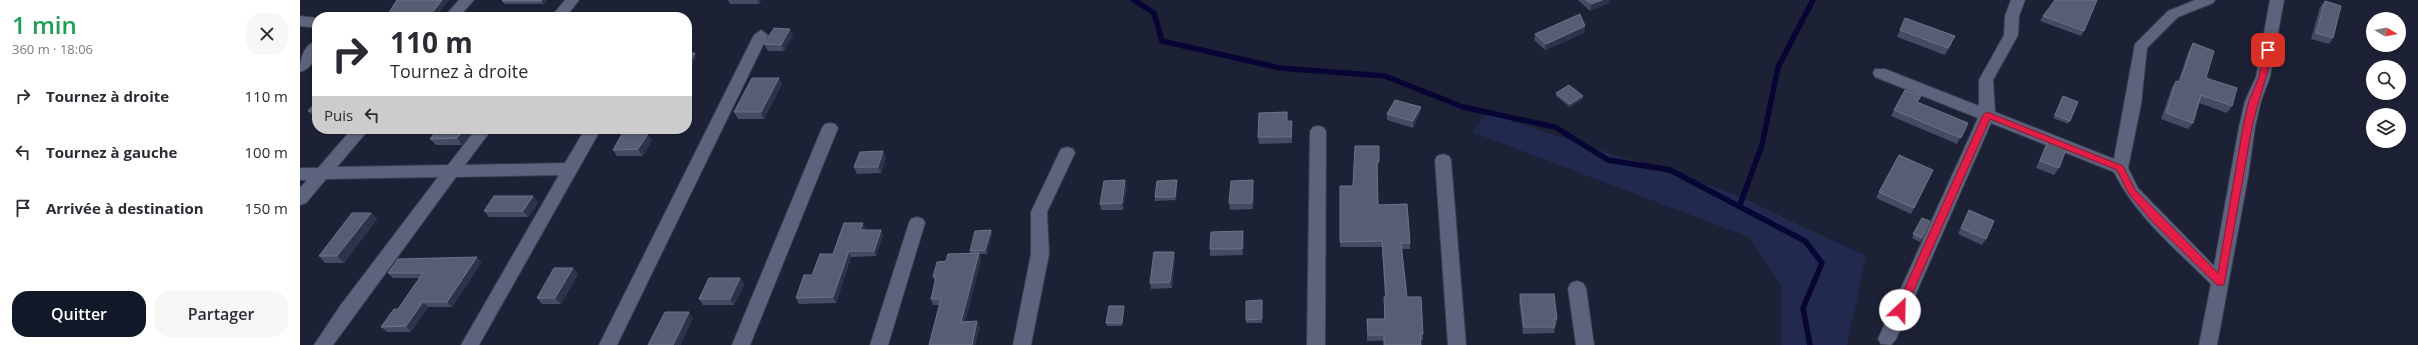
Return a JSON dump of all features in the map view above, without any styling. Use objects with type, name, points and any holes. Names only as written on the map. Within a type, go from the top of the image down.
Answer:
[{"type":"street","points":[[456,12],[467,0]]},
{"type":"street","points":[[562,12],[572,0]]},
{"type":"street","points":[[1887,339],[1987,115],[1986,80],[2011,35],[2012,16],[2018,0]]},
{"type":"street","points":[[2208,0],[2189,6],[2173,14],[2148,37],[2140,47],[2133,104],[2120,168],[2132,192],[2155,218],[2221,283]]},
{"type":"street","points":[[2208,345],[2221,283],[2247,127],[2253,101],[2263,77],[2278,0]]},
{"type":"street","points":[[300,21],[312,22]]},
{"type":"street","points":[[608,345],[761,35]]},
{"type":"street","points":[[300,67],[312,52]]},
{"type":"street","points":[[1880,73],[2120,168]]},
{"type":"street","points":[[741,345],[830,128]]},
{"type":"street","points":[[1316,345],[1318,131]]},
{"type":"street","points":[[300,199],[357,134]]},
{"type":"street","points":[[323,345],[346,311],[480,134]]},
{"type":"street","points":[[470,345],[590,134]]},
{"type":"street","points":[[1022,345],[1040,254],[1038,232],[1039,212],[1067,153]]},
{"type":"street","points":[[1443,160],[1457,345]]},
{"type":"street","points":[[300,174],[455,169],[571,169]]},
{"type":"street","points":[[879,345],[916,223]]},
{"type":"street","points":[[1577,288],[1585,345]]},
{"type":"shaded area","points":[[1487,113],[1734,194],[1866,256],[1847,345],[1781,345],[1781,285],[1749,237],[1472,132]]},
{"type":"building","points":[[397,0],[442,0],[433,12],[389,12]]},
{"type":"building","points":[[503,0],[542,0],[502,1]]},
{"type":"building","points":[[1586,0],[1602,0],[1591,4]]},
{"type":"building","points":[[2055,0],[2097,0],[2084,31],[2043,16]]},
{"type":"building","points":[[2325,1],[2341,6],[2333,38],[2316,33]]},
{"type":"building","points":[[1580,14],[1585,26],[1546,44],[1535,34]]},
{"type":"building","points":[[1905,18],[1955,36],[1948,48],[1900,30]]},
{"type":"building","points":[[774,28],[790,29],[781,45],[764,44]]},
{"type":"building","points":[[2193,43],[2214,51],[2206,78],[2237,88],[2232,106],[2201,95],[2193,123],[2166,113],[2176,81],[2180,82]]},
{"type":"building","points":[[752,78],[779,78],[761,112],[734,112]]},
{"type":"building","points":[[1569,85],[1583,96],[1570,104],[1556,93]]},
{"type":"building","points":[[1905,90],[1921,96],[1917,102],[1968,123],[1961,138],[1894,110]]},
{"type":"building","points":[[2063,96],[2078,102],[2070,121],[2055,115]]},
{"type":"building","points":[[1395,100],[1421,107],[1413,121],[1387,114]]},
{"type":"building","points":[[1287,112],[1287,121],[1292,121],[1291,137],[1258,137],[1259,113]]},
{"type":"building","points":[[434,134],[461,134],[457,138],[430,139]]},
{"type":"building","points":[[622,134],[648,134],[638,149],[613,150]]},
{"type":"building","points":[[2049,140],[2067,147],[2059,168],[2040,161]]},
{"type":"building","points":[[1355,146],[1379,146],[1379,162],[1377,162],[1378,205],[1407,204],[1410,243],[1401,243],[1407,297],[1421,297],[1423,334],[1420,334],[1421,345],[1384,345],[1384,335],[1368,335],[1367,319],[1385,319],[1384,297],[1386,297],[1382,241],[1340,242],[1340,186],[1353,186]]},
{"type":"building","points":[[883,151],[878,167],[854,167],[860,152]]},
{"type":"building","points":[[1899,155],[1933,170],[1914,208],[1879,192]]},
{"type":"building","points":[[1125,180],[1122,203],[1100,204],[1104,181]]},
{"type":"building","points":[[1177,180],[1175,197],[1155,197],[1157,181]]},
{"type":"building","points":[[1253,180],[1252,203],[1229,203],[1231,181]]},
{"type":"building","points":[[494,196],[533,196],[523,211],[484,211]]},
{"type":"building","points":[[1969,210],[1994,221],[1986,239],[1961,228]]},
{"type":"building","points":[[352,213],[371,213],[337,256],[319,256]]},
{"type":"building","points":[[1922,218],[1930,221],[1922,238],[1913,234]]},
{"type":"building","points":[[844,223],[863,223],[860,230],[881,230],[874,251],[849,251],[833,297],[796,298],[804,275],[812,275],[820,254],[833,254]]},
{"type":"building","points":[[991,230],[985,250],[970,251],[975,231]]},
{"type":"building","points":[[1243,231],[1242,249],[1210,249],[1211,232]]},
{"type":"building","points":[[1154,252],[1174,252],[1170,282],[1150,283]]},
{"type":"building","points":[[979,253],[961,322],[977,321],[972,345],[929,345],[941,299],[931,299],[936,277],[933,277],[937,262],[946,261],[948,254]]},
{"type":"building","points":[[477,257],[447,302],[423,302],[406,326],[381,327],[394,309],[398,309],[423,273],[388,273],[398,259]]},
{"type":"building","points":[[554,268],[573,268],[555,298],[537,298]]},
{"type":"building","points":[[709,278],[740,278],[730,299],[699,299]]},
{"type":"building","points":[[1520,294],[1554,294],[1557,319],[1554,319],[1555,327],[1524,327]]},
{"type":"building","points":[[1262,300],[1262,319],[1246,320],[1246,301]]},
{"type":"building","points":[[1109,306],[1124,306],[1122,323],[1106,323]]},
{"type":"building","points":[[665,312],[689,312],[673,345],[648,345]]},
{"type":"waterway","points":[[1134,0],[1154,13],[1162,41],[1280,68],[1385,76],[1463,107],[1555,127],[1608,160],[1670,170],[1739,206]]},
{"type":"waterway","points":[[1739,206],[1762,145],[1778,67],[1813,0]]},
{"type":"waterway","points":[[1739,206],[1805,241],[1822,263],[1803,308],[1810,345]]},
{"type":"route","points":[[1900,310],[1987,115],[2120,168],[2132,192],[2155,218],[2221,283],[2240,177],[2247,127],[2253,101],[2263,77],[2268,50]]}]
